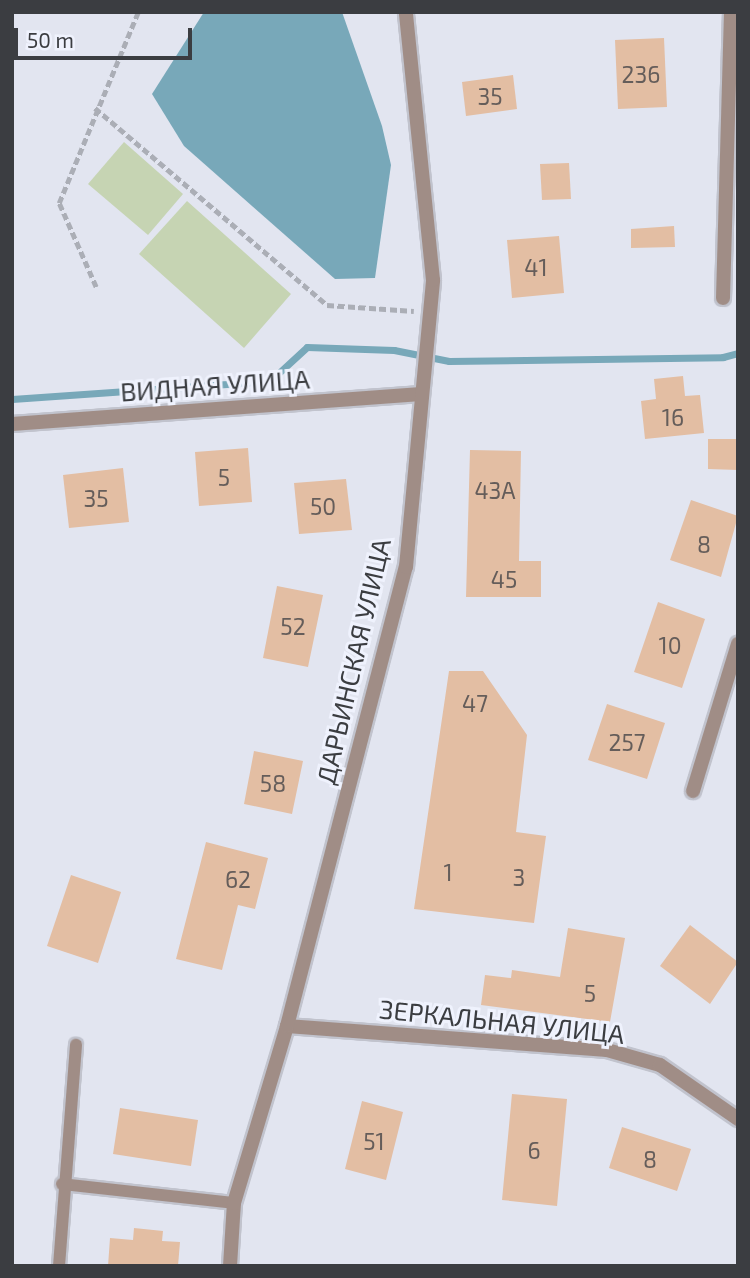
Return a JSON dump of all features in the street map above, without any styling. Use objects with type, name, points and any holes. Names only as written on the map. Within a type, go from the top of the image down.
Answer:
[{"type":"street","name":"ДАРЬИНСКАЯ УЛИЦА","points":[[230,1266],[234,1203],[287,1026],[406,567],[433,280],[406,12]]},
{"type":"street","points":[[723,298],[732,12]]},
{"type":"street","name":"ВИДНАЯ УЛИЦА","points":[[12,424],[421,394]]},
{"type":"street","points":[[693,791],[738,644]]},
{"type":"street","name":"ЗЕРКАЛЬНАЯ УЛИЦА","points":[[287,1026],[607,1050],[660,1065],[738,1119]]},
{"type":"lane","points":[[59,1266],[62,1184],[76,1045]]},
{"type":"lane","points":[[62,1184],[234,1203]]},
{"type":"path","points":[[96,286],[59,203],[95,108],[138,12]]},
{"type":"path","points":[[95,108],[327,305],[430,312]]},
{"type":"green space","points":[[124,142],[183,194],[148,235],[88,184]]},
{"type":"green space","points":[[187,201],[291,294],[244,348],[139,254]]},
{"type":"water","points":[[204,12],[342,12],[382,126],[391,165],[375,278],[335,279],[184,146],[152,94]]},
{"type":"building","points":[[664,38],[667,107],[618,109],[615,40]]},
{"type":"building","points":[[513,75],[517,109],[466,116],[462,82]]},
{"type":"building","points":[[569,163],[571,199],[542,200],[540,164]]},
{"type":"building","points":[[674,226],[675,247],[631,248],[631,229]]},
{"type":"building","points":[[559,236],[564,293],[512,298],[507,240]]},
{"type":"building","points":[[683,376],[685,396],[700,395],[704,433],[645,439],[641,401],[656,399],[654,379]]},
{"type":"building","points":[[708,439],[738,439],[738,470],[708,469]]},
{"type":"building","points":[[248,448],[252,502],[199,506],[195,452]]},
{"type":"building","points":[[470,450],[521,451],[519,561],[541,561],[541,597],[466,597]]},
{"type":"building","points":[[123,468],[129,522],[69,528],[63,475]]},
{"type":"building","points":[[346,479],[352,530],[299,534],[294,483]]},
{"type":"building","points":[[691,500],[738,516],[721,577],[670,560]]},
{"type":"building","points":[[277,586],[323,595],[308,667],[263,658]]},
{"type":"building","points":[[658,602],[705,619],[682,688],[634,672]]},
{"type":"building","points":[[449,671],[483,671],[527,735],[516,832],[546,836],[534,923],[414,909]]},
{"type":"building","points":[[607,704],[665,723],[647,779],[588,760]]},
{"type":"building","points":[[254,751],[303,761],[292,814],[244,804]]},
{"type":"building","points":[[206,842],[268,858],[255,909],[238,905],[222,970],[176,959]]},
{"type":"building","points":[[71,875],[121,892],[98,963],[47,946]]},
{"type":"building","points":[[690,925],[738,962],[710,1004],[660,966]]},
{"type":"building","points":[[568,928],[625,938],[610,1022],[481,1005],[485,975],[511,978],[512,970],[560,977]]},
{"type":"building","points":[[512,1094],[567,1099],[557,1206],[502,1200]]},
{"type":"building","points":[[362,1101],[403,1112],[386,1180],[345,1169]]},
{"type":"building","points":[[120,1108],[198,1120],[191,1166],[113,1154]]},
{"type":"building","points":[[622,1127],[691,1149],[677,1191],[609,1168]]},
{"type":"building","points":[[134,1228],[163,1231],[162,1241],[180,1242],[178,1266],[108,1266],[110,1238],[133,1240]]},
{"type":"waterway","points":[[12,399],[270,381],[307,347],[394,350],[449,361],[723,357],[738,353]]}]
